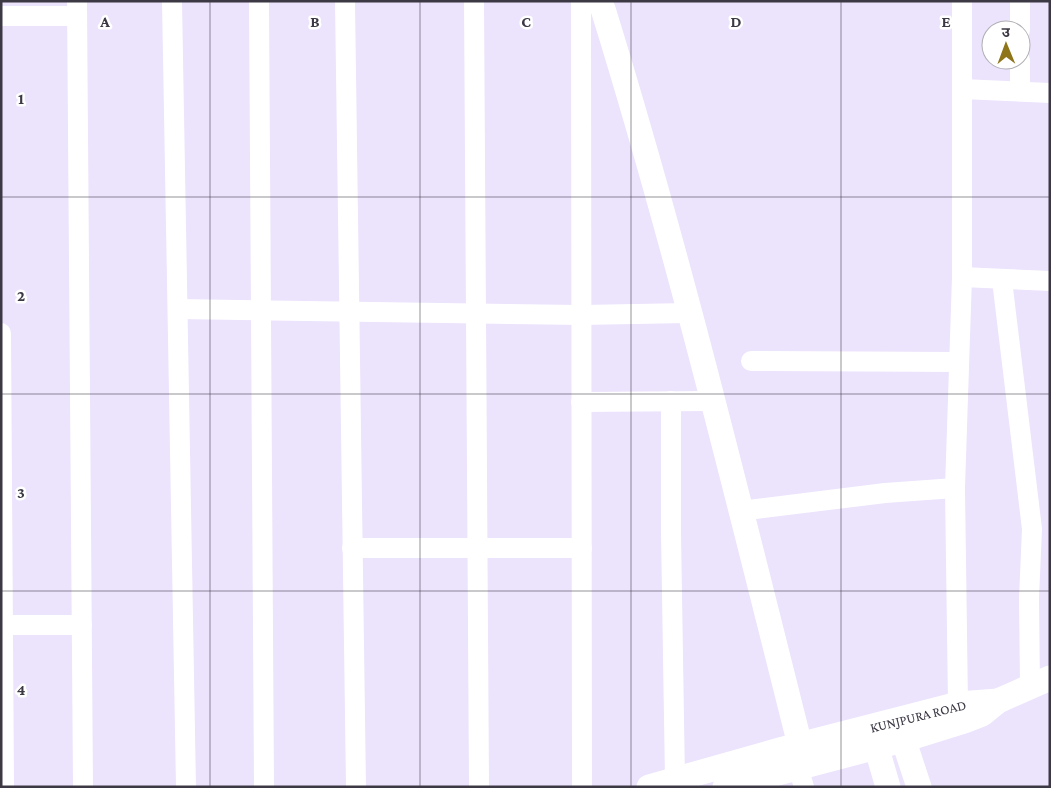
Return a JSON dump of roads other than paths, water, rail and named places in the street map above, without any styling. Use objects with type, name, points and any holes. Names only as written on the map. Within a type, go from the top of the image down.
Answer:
[{"type":"street","points":[[172,1],[186,787]]},
{"type":"street","points":[[259,1],[264,787]]},
{"type":"street","points":[[345,1],[356,787]]},
{"type":"street","points":[[474,1],[478,314],[480,787]]},
{"type":"street","points":[[581,1],[582,787]]},
{"type":"street","points":[[598,1],[603,9],[634,107],[689,313],[740,512],[801,766]]},
{"type":"street","points":[[958,704],[955,488],[962,277],[962,1]]},
{"type":"street","points":[[1020,1],[1020,20]]},
{"type":"street","points":[[1,16],[77,9],[83,787]]},
{"type":"street","points":[[1020,70],[1020,91]]},
{"type":"street","points":[[962,89],[1050,93]]},
{"type":"street","points":[[962,277],[1050,281]]},
{"type":"street","points":[[998,701],[1040,683],[1029,607],[1032,529],[1002,280]]},
{"type":"street","points":[[178,309],[260,312],[349,311],[581,315],[689,313]]},
{"type":"street","points":[[1,333],[4,787]]},
{"type":"street","points":[[751,361],[959,362]]},
{"type":"street","points":[[671,401],[670,532],[675,780]]},
{"type":"street","points":[[581,402],[712,401]]},
{"type":"street","points":[[740,512],[885,493],[955,488]]},
{"type":"street","points":[[352,548],[582,548]]},
{"type":"street","points":[[3,625],[82,625]]},
{"type":"street","name":"KUNJPURA ROAD","points":[[901,730],[958,704],[998,701]]},
{"type":"street","name":"KUNJPURA ROAD","points":[[725,787],[801,766],[874,737],[982,714],[998,701]]},
{"type":"street","points":[[901,730],[919,787]]},
{"type":"street","points":[[874,737],[888,787]]},
{"type":"street","name":"KUNJPURA ROAD","points":[[649,787],[675,780],[801,766]]}]
